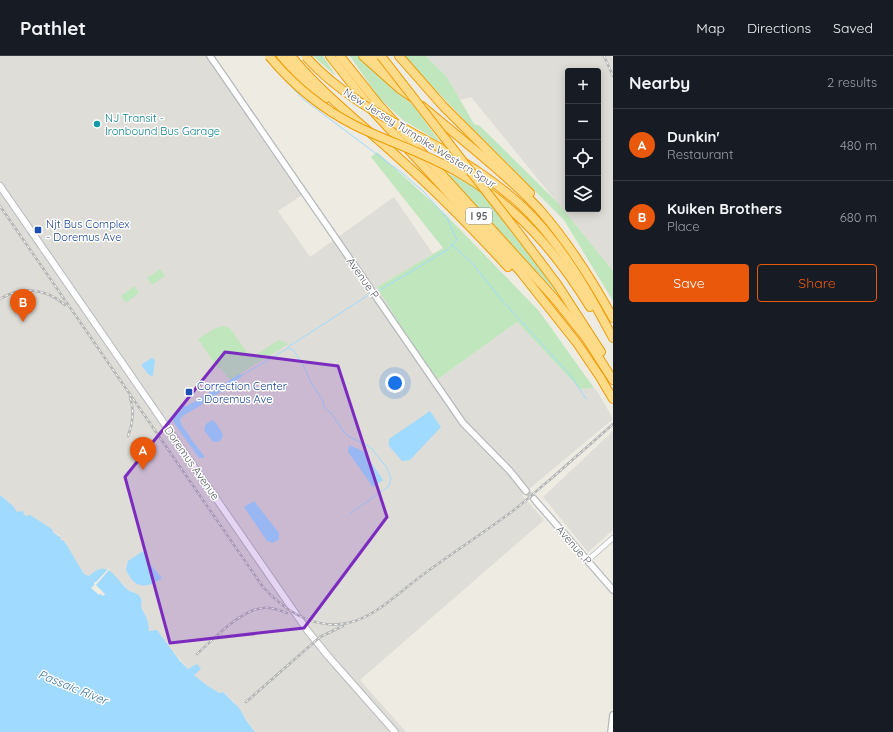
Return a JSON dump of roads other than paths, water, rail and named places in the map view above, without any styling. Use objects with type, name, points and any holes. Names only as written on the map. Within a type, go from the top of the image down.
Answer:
[{"type":"highway","points":[[269,56],[302,90],[336,114],[357,126],[433,159],[461,174],[498,198],[534,230],[568,273],[601,326],[613,342]]},
{"type":"highway","points":[[281,56],[325,100],[388,153],[407,165]]},
{"type":"highway","name":"I 95","points":[[291,56],[325,93],[407,165],[450,206],[515,274],[534,291]]},
{"type":"highway","name":"New Jersey Turnpike Western Spur","points":[[305,56],[327,78],[356,100],[440,148],[491,180],[510,195],[534,218],[555,244],[587,292],[613,338]]},
{"type":"highway","name":"I 95","points":[[330,56],[373,111],[519,270],[534,291],[577,343],[611,396]]},
{"type":"highway","name":"I 95","points":[[340,56],[378,105],[560,305],[586,338],[613,380]]},
{"type":"highway","name":"New Jersey Turnpike Western Spur","points":[[363,56],[522,192],[545,216],[562,237],[585,271],[613,318]]},
{"type":"highway","name":"New Jersey Turnpike Western Spur","points":[[372,56],[418,102]]},
{"type":"highway","name":"I 95","points":[[381,56],[559,287],[613,371]]},
{"type":"highway","points":[[399,56],[441,103],[545,209],[562,237]]},
{"type":"main road","name":"Doremus Avenue","points":[[0,186],[307,630],[395,732]]},
{"type":"street","name":"Avenue P","points":[[210,56],[463,423],[510,471],[526,491]]},
{"type":"street","name":"Avenue P","points":[[534,499],[613,590]]},
{"type":"street","points":[[588,560],[613,538]]},
{"type":"street","points":[[611,732],[613,715]]},
{"type":"water","points":[[152,358],[155,360],[152,376],[149,375],[142,364]]},
{"type":"water","points":[[240,374],[242,376],[235,382],[180,419],[182,426],[204,456],[204,458],[199,458],[173,421],[173,414],[182,410],[183,406],[187,406]]},
{"type":"water","points":[[430,411],[441,427],[410,460],[402,461],[389,446],[389,439]]},
{"type":"water","points":[[212,420],[223,434],[221,440],[217,442],[213,442],[204,430],[206,424]]},
{"type":"water","points":[[349,445],[363,451],[383,480],[373,487],[348,452]]},
{"type":"water","name":"Passaic River","points":[[0,495],[13,506],[17,512],[25,511],[23,514],[26,516],[30,515],[52,529],[53,532],[61,538],[60,540],[63,540],[69,548],[84,574],[89,576],[96,571],[106,569],[115,575],[129,591],[140,596],[142,601],[141,607],[146,617],[149,631],[157,630],[180,661],[188,669],[197,664],[201,669],[194,675],[219,693],[223,692],[239,708],[255,732],[0,732]]},
{"type":"water","points":[[254,501],[279,533],[279,539],[273,543],[267,541],[244,507]]},
{"type":"water","points":[[143,551],[149,563],[162,578],[151,584],[141,585],[132,580],[126,569],[128,561]]},
{"type":"waterway","points":[[284,79],[303,99],[402,173],[423,191],[447,218],[457,240],[447,250],[380,290]]},
{"type":"waterway","points":[[452,245],[472,263],[500,298],[571,376],[586,399]]},
{"type":"waterway","points":[[288,347],[370,294]]},
{"type":"waterway","points":[[241,376],[288,348],[293,350],[323,401],[324,407],[332,414],[348,436],[372,449],[387,468],[391,478],[389,486],[351,513]]},
{"type":"tunnel","points":[[526,491],[534,499]]},
{"type":"railway","points":[[604,56],[613,76]]},
{"type":"railway","points":[[0,206],[263,587],[291,611],[312,621],[323,624],[348,623],[358,620],[378,609],[415,580],[516,509],[613,424]]},
{"type":"railway","points":[[0,299],[16,292],[33,291],[50,295],[65,305]]},
{"type":"railway","points":[[128,436],[132,416],[130,397]]},
{"type":"railway","points":[[197,654],[219,633],[236,619],[245,614],[263,608],[275,609],[287,613]]},
{"type":"railway","points":[[246,702],[320,637],[343,626]]},
{"type":"place","name":"NJ Transit - Ironbound Bus Garage","points":[[97,124]]},
{"type":"place","name":"Njt Bus Complex - Doremus Ave","points":[[38,230]]},
{"type":"place","name":"Kuiken Brothers","points":[[23,322]]},
{"type":"place","name":"Correction Center - Doremus Ave","points":[[189,392]]},
{"type":"place","name":"Dunkin'","points":[[143,470]]}]
